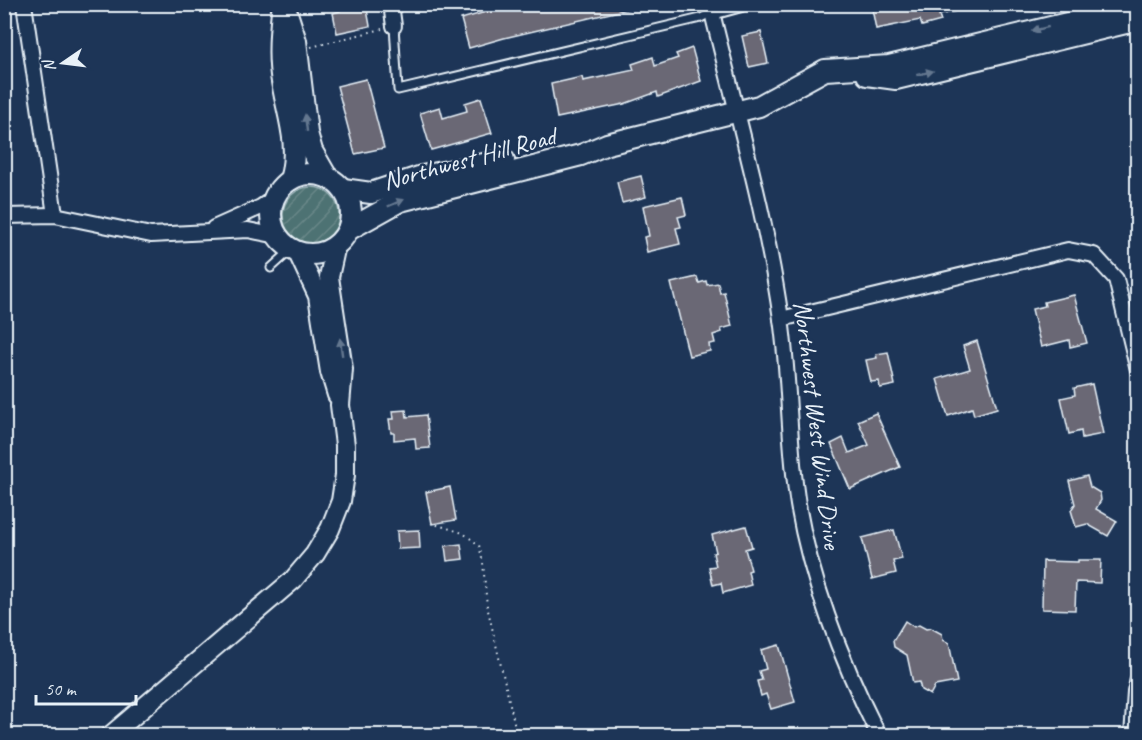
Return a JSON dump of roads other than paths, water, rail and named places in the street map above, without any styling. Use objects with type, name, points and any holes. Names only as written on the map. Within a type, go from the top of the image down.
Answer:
[{"type":"main road","points":[[283,4],[296,41],[307,133],[312,151],[327,177],[343,189],[351,209],[342,238],[317,253],[289,245],[272,218],[274,198],[280,188],[290,180],[308,174],[327,177]]},
{"type":"main road","points":[[283,4],[279,43],[280,72],[295,154],[290,180]]},
{"type":"main road","name":"Northwest Hill Road","points":[[342,238],[376,212],[400,201],[581,155],[607,144],[759,106],[825,70],[889,66],[1137,6]]},
{"type":"main road","points":[[825,70],[896,79],[1137,20]]},
{"type":"main road","name":"Northwest Hill Road","points":[[343,189],[371,193],[422,176],[484,165],[576,143],[607,144]]},
{"type":"street","points":[[24,4],[55,215]]},
{"type":"street","points":[[389,27],[391,4]]},
{"type":"street","points":[[711,8],[741,4]]},
{"type":"street","name":"Northwest West Wind Drive","points":[[711,8],[765,229],[781,319],[797,494],[812,568],[830,627],[855,688],[879,735]]},
{"type":"street","points":[[207,231],[261,207],[274,198]]},
{"type":"street","points":[[4,216],[55,215],[151,235],[248,231],[289,245],[318,296],[330,372],[340,405]]},
{"type":"street","points":[[110,735],[293,580],[315,554],[330,529],[341,501],[345,475],[340,405],[343,369],[329,277],[342,238]]},
{"type":"street","points":[[781,319],[1068,250],[1094,255],[1116,279],[1137,370]]},
{"type":"street","points":[[1132,735],[1137,680]]},
{"type":"lane","points":[[389,27],[398,90],[701,18],[711,8]]},
{"type":"lane","points":[[271,268],[289,245]]}]
